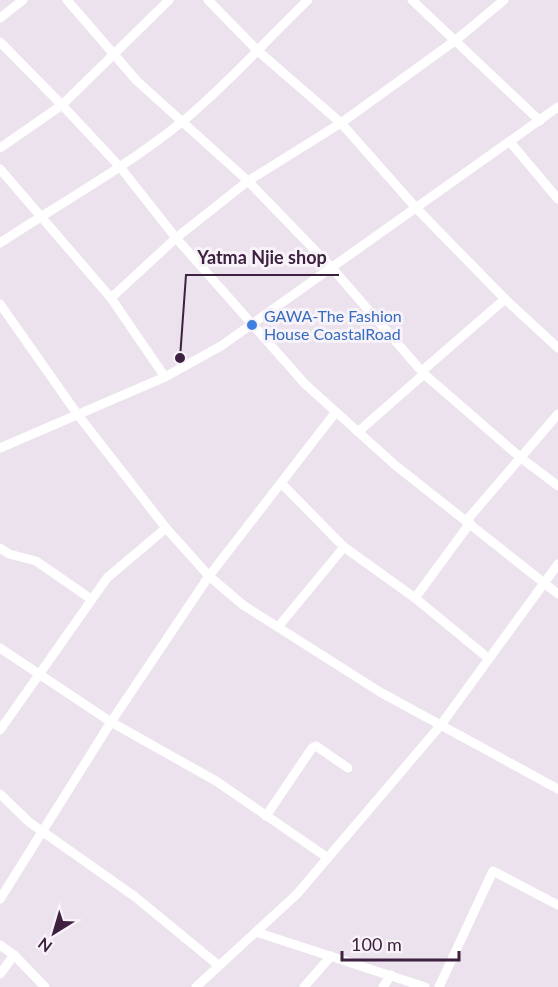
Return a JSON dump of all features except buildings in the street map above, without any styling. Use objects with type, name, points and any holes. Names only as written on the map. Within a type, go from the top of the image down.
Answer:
[{"type":"street","points":[[0,18],[23,0]]},
{"type":"street","points":[[67,0],[137,81],[248,181],[332,268],[423,372],[521,458],[558,486]]},
{"type":"street","points":[[0,148],[62,105],[169,0]]},
{"type":"street","points":[[208,0],[258,51],[340,123],[417,209],[505,299],[558,348]]},
{"type":"street","points":[[0,243],[120,167],[182,121],[258,51],[308,0]]},
{"type":"street","points":[[412,0],[540,121]]},
{"type":"street","points":[[111,298],[176,238],[248,181],[340,123],[456,40],[504,0]]},
{"type":"street","points":[[0,42],[120,167],[176,238],[255,324],[305,384],[395,465],[558,594]]},
{"type":"street","points":[[0,448],[165,377],[255,324],[558,107]]},
{"type":"street","points":[[510,142],[558,199]]},
{"type":"street","points":[[0,169],[111,298],[165,377]]},
{"type":"street","points":[[358,432],[505,299]]},
{"type":"street","points":[[0,304],[78,415],[166,528],[209,576],[243,605],[380,692],[558,789]]},
{"type":"street","points":[[0,899],[111,722],[209,576],[335,413]]},
{"type":"street","points":[[415,598],[468,522],[558,414]]},
{"type":"street","points":[[282,484],[344,546],[415,598],[488,658]]},
{"type":"street","points":[[0,730],[106,578],[166,528]]},
{"type":"street","points":[[278,627],[344,546]]},
{"type":"street","points":[[0,548],[9,554],[36,561],[90,599]]},
{"type":"street","points":[[201,985],[218,965],[297,894],[440,726],[558,564]]},
{"type":"street","points":[[0,648],[41,673],[111,722],[216,781],[327,858]]},
{"type":"street","points":[[266,816],[312,748],[316,746],[348,768]]},
{"type":"street","points":[[0,794],[43,833],[134,896],[218,965]]},
{"type":"street","points":[[439,987],[493,871],[558,905]]},
{"type":"street","points":[[256,932],[425,987]]},
{"type":"street","points":[[0,945],[14,955],[45,987]]},
{"type":"street","points":[[0,974],[14,955]]},
{"type":"street","points":[[304,987],[331,956]]},
{"type":"street","points":[[383,987],[391,975]]},
{"type":"place","name":"GAWA-The Fashion House CoastalRoad","points":[[252,325]]},
{"type":"place","name":"Yatma Njie shop","points":[[180,358]]}]
